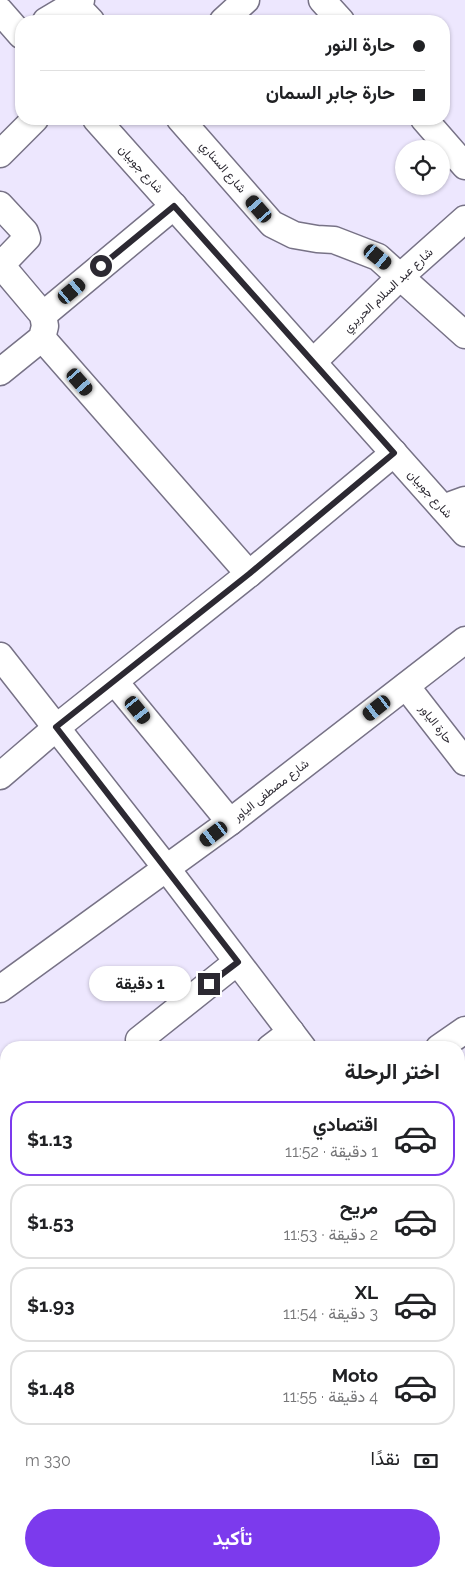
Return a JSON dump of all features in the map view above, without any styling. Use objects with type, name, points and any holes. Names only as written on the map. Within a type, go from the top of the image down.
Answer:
[{"type":"street","points":[[230,15],[246,0]]},
{"type":"street","points":[[322,0],[336,15]]},
{"type":"street","points":[[60,15],[80,6]]},
{"type":"street","points":[[0,10],[15,27]]},
{"type":"street","points":[[0,154],[29,125]]},
{"type":"street","name":"شارع جوبيان","points":[[101,125],[394,453],[454,504],[465,533]]},
{"type":"street","name":"شارع السناري","points":[[185,125],[272,224],[294,235],[334,240],[378,257],[465,335]]},
{"type":"street","points":[[429,125],[465,166]]},
{"type":"street","points":[[0,205],[25,232],[27,238],[0,264],[42,326],[249,574]]},
{"type":"street","points":[[0,372],[42,326],[174,206]]},
{"type":"street","name":"شارع عبد السلام الحريري","points":[[313,362],[401,276],[465,219]]},
{"type":"street","points":[[0,776],[56,727],[249,574],[394,453]]},
{"type":"street","name":"شارع مصطفى الياور","points":[[0,989],[230,822],[465,640]]},
{"type":"street","points":[[0,656],[167,869],[297,1040]]},
{"type":"street","points":[[115,682],[230,822]]},
{"type":"street","name":"حارة الياور","points":[[406,686],[465,762]]},
{"type":"street","points":[[139,1040],[238,962]]},
{"type":"street","points":[[449,1041],[465,1030]]},
{"type":"route","points":[[101,266],[174,206],[394,453],[249,574],[56,727],[238,962],[209,984]]}]
